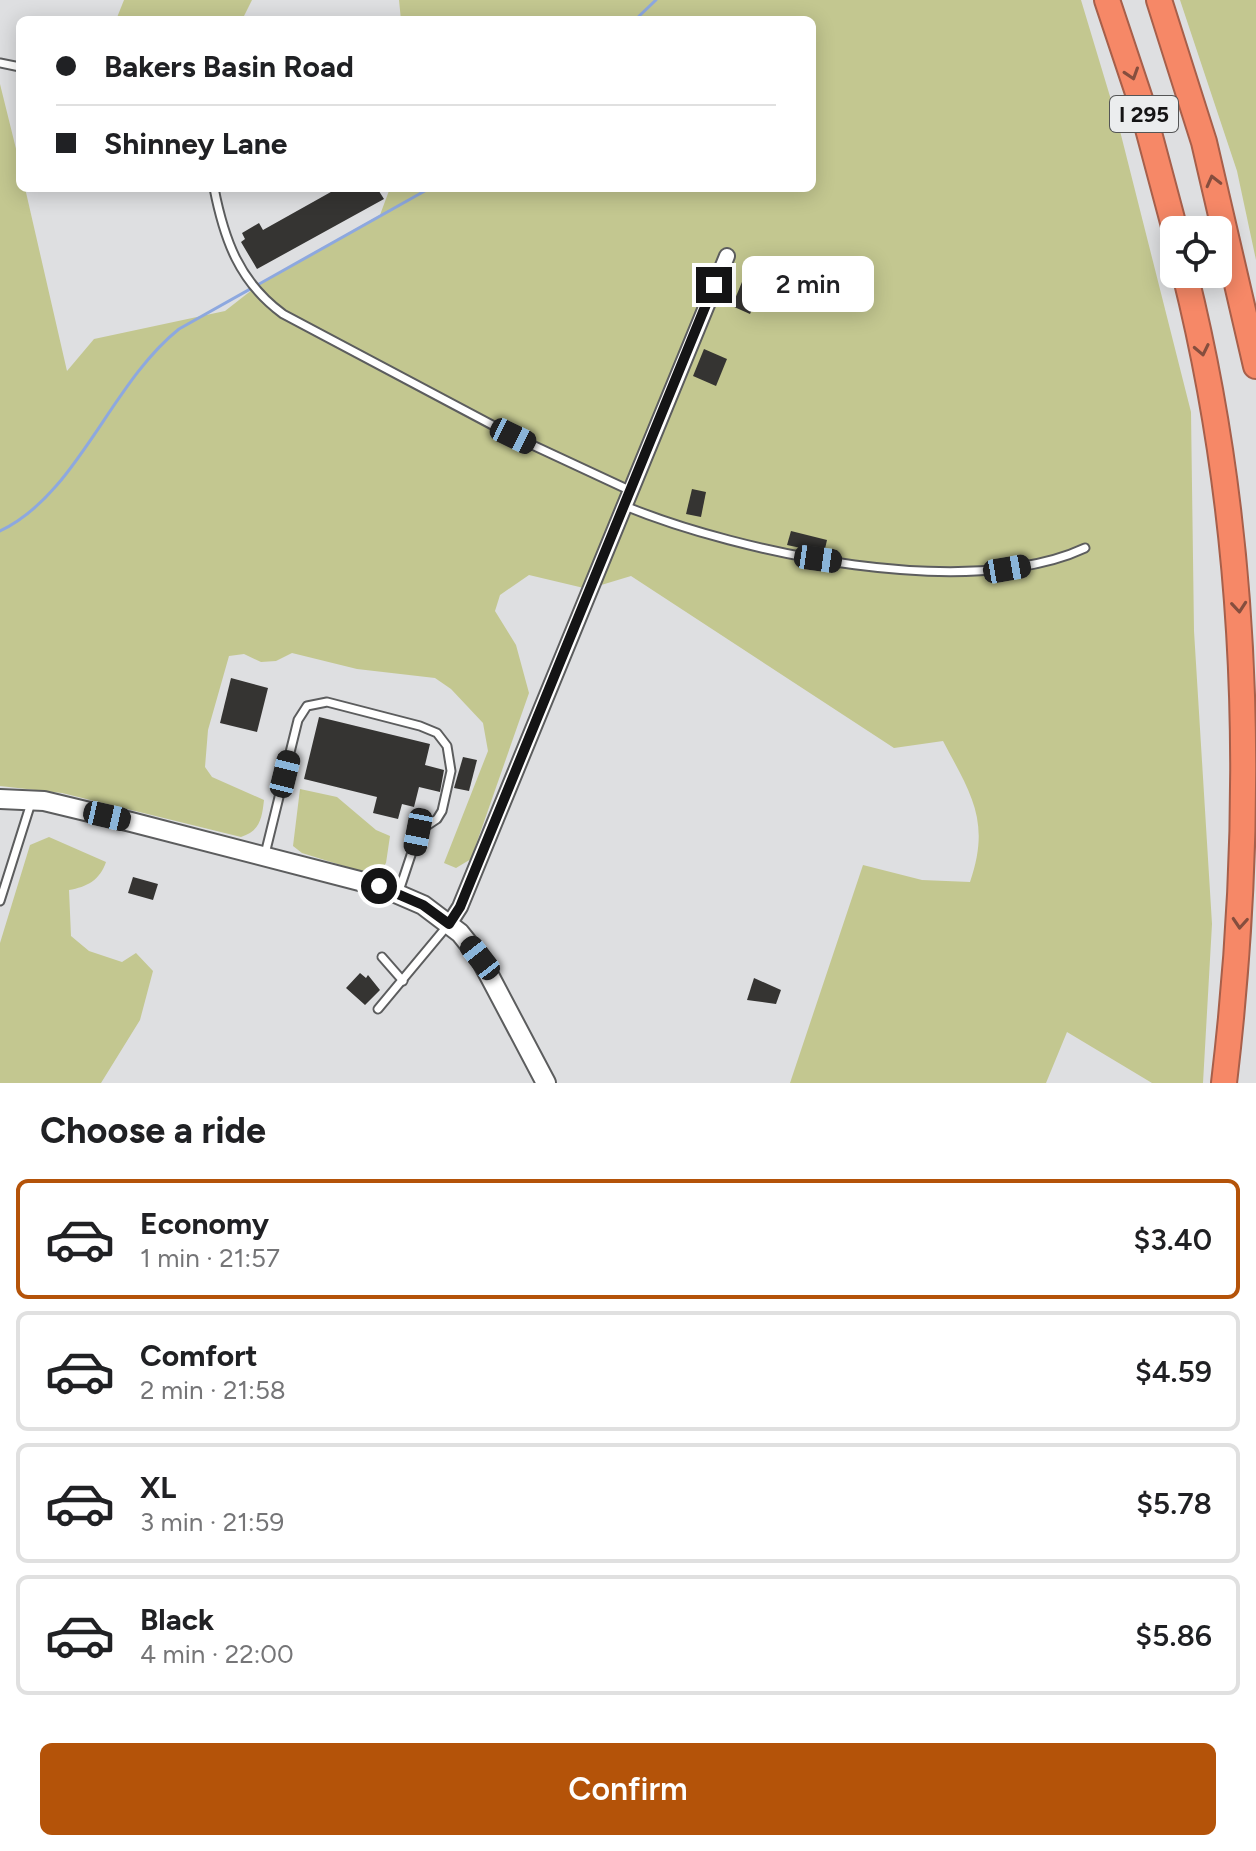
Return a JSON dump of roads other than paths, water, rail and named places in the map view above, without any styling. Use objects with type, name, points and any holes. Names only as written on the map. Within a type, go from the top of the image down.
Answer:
[{"type":"highway","name":"I 295","points":[[1107,0],[1140,99],[1171,216]]},
{"type":"highway","name":"I 295","points":[[1159,0],[1204,142],[1256,366]]},
{"type":"highway","points":[[1172,0],[1204,142]]},
{"type":"highway","points":[[1188,288],[1223,467],[1239,616],[1244,703],[1243,878],[1224,1083]]},
{"type":"main road","points":[[0,799],[32,800],[264,856],[398,894],[449,924],[480,958],[546,1083]]},
{"type":"street","points":[[449,924],[460,907],[727,256]]},
{"type":"lane","points":[[215,192],[224,236],[250,281],[295,321],[513,436],[629,490]]},
{"type":"lane","points":[[623,505],[763,550],[867,567],[1007,569],[1061,559],[1085,548]]},
{"type":"lane","points":[[264,856],[298,720],[304,709],[323,702],[420,726],[443,739],[450,754],[451,771],[442,811],[437,819],[419,831],[398,894]]},
{"type":"lane","points":[[0,901],[32,800]]},
{"type":"lane","points":[[378,1009],[449,924]]},
{"type":"lane","points":[[382,957],[403,981]]},
{"type":"waterway","points":[[639,16],[656,0]]},
{"type":"waterway","points":[[0,531],[27,514],[51,492],[133,379],[179,329],[423,192]]}]
